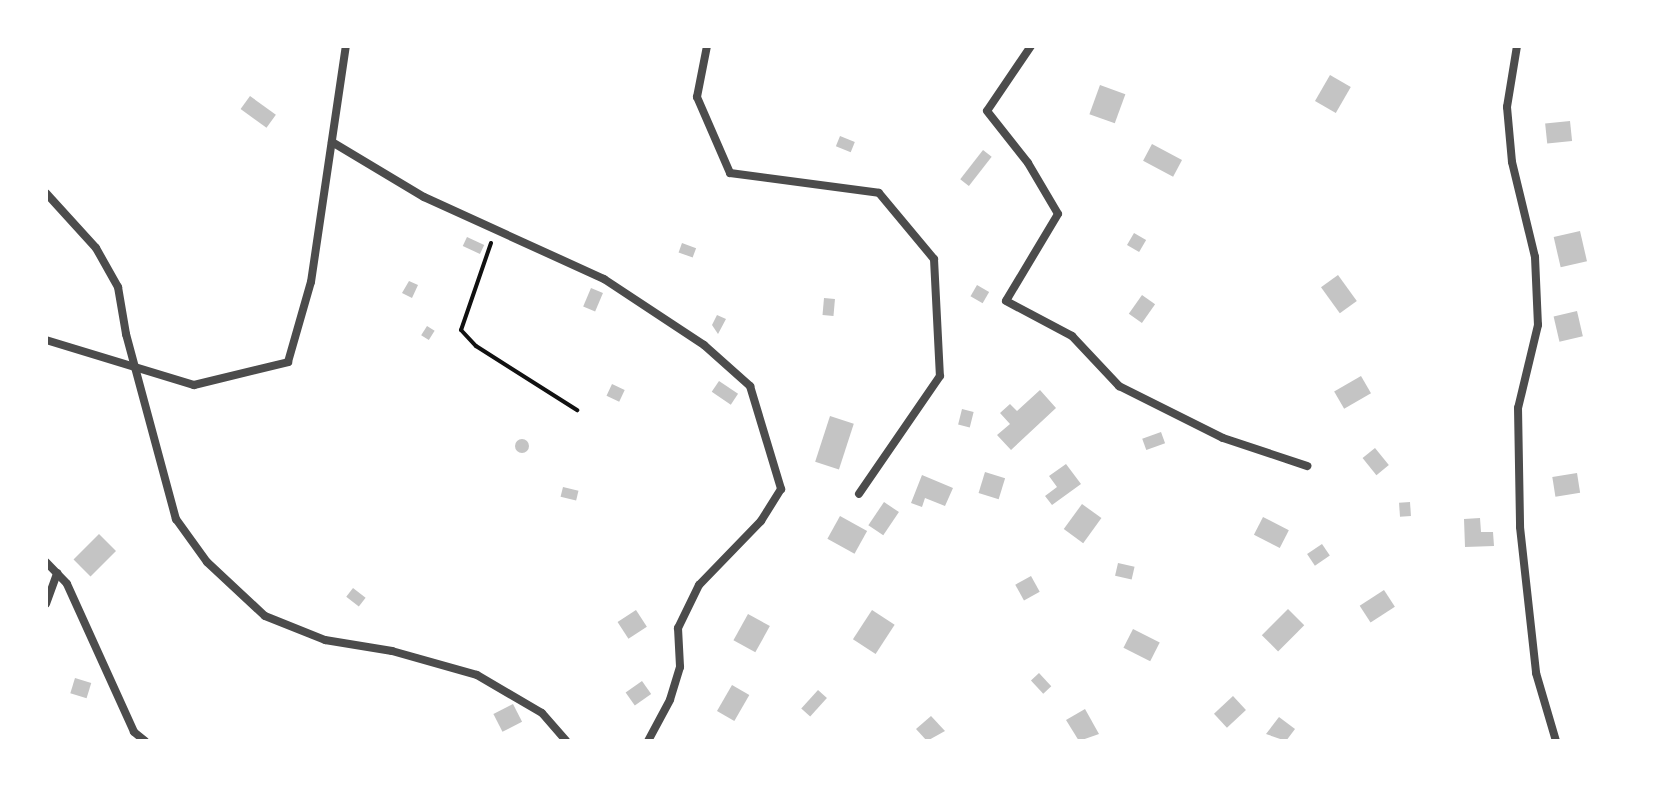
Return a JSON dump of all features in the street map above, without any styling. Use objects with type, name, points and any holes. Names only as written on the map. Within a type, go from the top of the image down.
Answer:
[{"type":"street","points":[[46,340],[194,385],[288,362],[311,282],[346,46]]},
{"type":"street","points":[[707,46],[697,97],[730,173],[879,193],[934,259],[940,376],[859,494]]},
{"type":"street","points":[[1031,46],[987,111],[1028,163],[1058,214],[1006,301],[1072,336],[1119,386],[1223,438],[1307,466]]},
{"type":"street","points":[[1517,46],[1507,107],[1512,162],[1535,257],[1538,325],[1518,408],[1520,527],[1536,673],[1556,741]]},
{"type":"street","points":[[332,142],[424,197],[496,227],[604,279],[704,345],[750,386],[768,435],[781,489],[761,521],[699,585],[678,628],[680,667],[670,700],[648,741]]},
{"type":"street","points":[[46,193],[96,248],[118,287],[135,368],[176,519],[207,562],[265,616],[325,640],[392,651],[477,675],[542,713],[566,741]]},
{"type":"street","points":[[46,562],[67,584],[134,732],[145,741]]},
{"type":"street","points":[[46,604],[57,573]]},
{"type":"path","points":[[496,227],[461,330],[476,346],[577,410]]},
{"type":"building","points":[[1330,75],[1351,87],[1336,113],[1315,101]]},
{"type":"building","points":[[1100,85],[1125,94],[1115,123],[1089,114]]},
{"type":"building","points":[[250,96],[276,115],[266,128],[241,109]]},
{"type":"building","points":[[1570,121],[1572,141],[1547,144],[1545,124]]},
{"type":"building","points":[[840,136],[855,142],[851,152],[836,146]]},
{"type":"building","points":[[1152,144],[1182,160],[1173,177],[1143,161]]},
{"type":"building","points":[[983,150],[992,157],[969,186],[960,179]]},
{"type":"building","points":[[1580,231],[1587,261],[1561,267],[1554,237]]},
{"type":"building","points":[[1134,233],[1146,240],[1139,252],[1127,245]]},
{"type":"building","points":[[467,237],[484,245],[480,254],[463,246]]},
{"type":"building","points":[[682,243],[696,248],[693,258],[679,252]]},
{"type":"building","points":[[1338,275],[1357,301],[1340,313],[1321,287]]},
{"type":"building","points":[[409,281],[418,285],[412,298],[402,293]]},
{"type":"building","points":[[977,285],[989,292],[983,303],[970,296]]},
{"type":"building","points":[[591,288],[603,293],[595,311],[583,306]]},
{"type":"building","points":[[1142,295],[1155,304],[1142,323],[1129,314]]},
{"type":"building","points":[[824,298],[835,299],[833,316],[823,315]]},
{"type":"building","points":[[1577,311],[1583,336],[1559,342],[1554,316]]},
{"type":"building","points":[[717,315],[726,319],[718,334],[712,325]]},
{"type":"building","points":[[427,326],[435,331],[429,340],[421,335]]},
{"type":"building","points":[[1361,376],[1371,393],[1344,409],[1334,392]]},
{"type":"building","points":[[719,381],[738,394],[731,405],[712,392]]},
{"type":"building","points":[[612,384],[625,390],[619,402],[607,396]]},
{"type":"building","points":[[1040,390],[1056,408],[1011,450],[997,435],[1010,424],[1000,413],[1010,404],[1017,411]]},
{"type":"building","points":[[962,409],[974,412],[970,427],[958,425]]},
{"type":"building","points":[[830,416],[854,424],[839,469],[815,462]]},
{"type":"building","points":[[1161,432],[1165,443],[1146,450],[1142,439]]},
{"type":"building","points":[[522,439],[529,446],[522,453],[515,446]]},
{"type":"building","points":[[1375,448],[1389,465],[1376,475],[1363,458]]},
{"type":"building","points":[[1066,464],[1081,484],[1052,505],[1045,496],[1057,487],[1049,476]]},
{"type":"building","points":[[985,472],[1005,478],[999,499],[979,493]]},
{"type":"building","points":[[1577,473],[1580,493],[1555,497],[1552,477]]},
{"type":"building","points":[[922,475],[953,488],[945,506],[925,498],[922,507],[911,503]]},
{"type":"building","points":[[563,487],[579,491],[576,501],[561,497]]},
{"type":"building","points":[[884,502],[899,512],[883,535],[868,525]]},
{"type":"building","points":[[1410,502],[1411,516],[1400,517],[1399,503]]},
{"type":"building","points":[[1082,504],[1101,518],[1083,543],[1064,529]]},
{"type":"building","points":[[840,516],[867,531],[855,554],[827,539]]},
{"type":"building","points":[[1263,517],[1289,530],[1280,548],[1254,535]]},
{"type":"building","points":[[1480,518],[1481,532],[1493,532],[1494,546],[1465,547],[1464,519]]},
{"type":"building","points":[[99,534],[116,551],[91,576],[74,559]]},
{"type":"building","points":[[1322,544],[1330,556],[1315,566],[1307,554]]},
{"type":"building","points":[[1118,563],[1135,567],[1132,579],[1115,576]]},
{"type":"building","points":[[1031,576],[1040,592],[1024,600],[1015,585]]},
{"type":"building","points":[[353,588],[366,598],[359,607],[346,597]]},
{"type":"building","points":[[1384,590],[1395,607],[1371,623],[1360,606]]},
{"type":"building","points":[[1288,609],[1304,625],[1278,651],[1262,635]]},
{"type":"building","points":[[636,610],[647,627],[628,639],[618,622]]},
{"type":"building","points":[[872,610],[895,625],[876,654],[853,639]]},
{"type":"building","points":[[748,614],[770,626],[755,652],[733,640]]},
{"type":"building","points":[[1133,629],[1160,643],[1150,661],[1123,648]]},
{"type":"building","points":[[1039,673],[1051,686],[1043,694],[1031,681]]},
{"type":"building","points":[[75,678],[91,683],[87,698],[70,693]]},
{"type":"building","points":[[642,681],[651,694],[635,706],[626,692]]},
{"type":"building","points":[[732,685],[749,695],[734,721],[717,711]]},
{"type":"building","points":[[818,690],[827,698],[810,717],[801,709]]},
{"type":"building","points":[[1233,696],[1246,710],[1227,728],[1214,714]]},
{"type":"building","points":[[513,704],[522,722],[502,732],[493,714]]},
{"type":"building","points":[[1085,709],[1099,734],[1079,741],[1066,720]]},
{"type":"building","points":[[931,716],[945,731],[927,741],[916,729]]},
{"type":"building","points":[[1279,717],[1295,729],[1286,741],[1266,734]]}]
